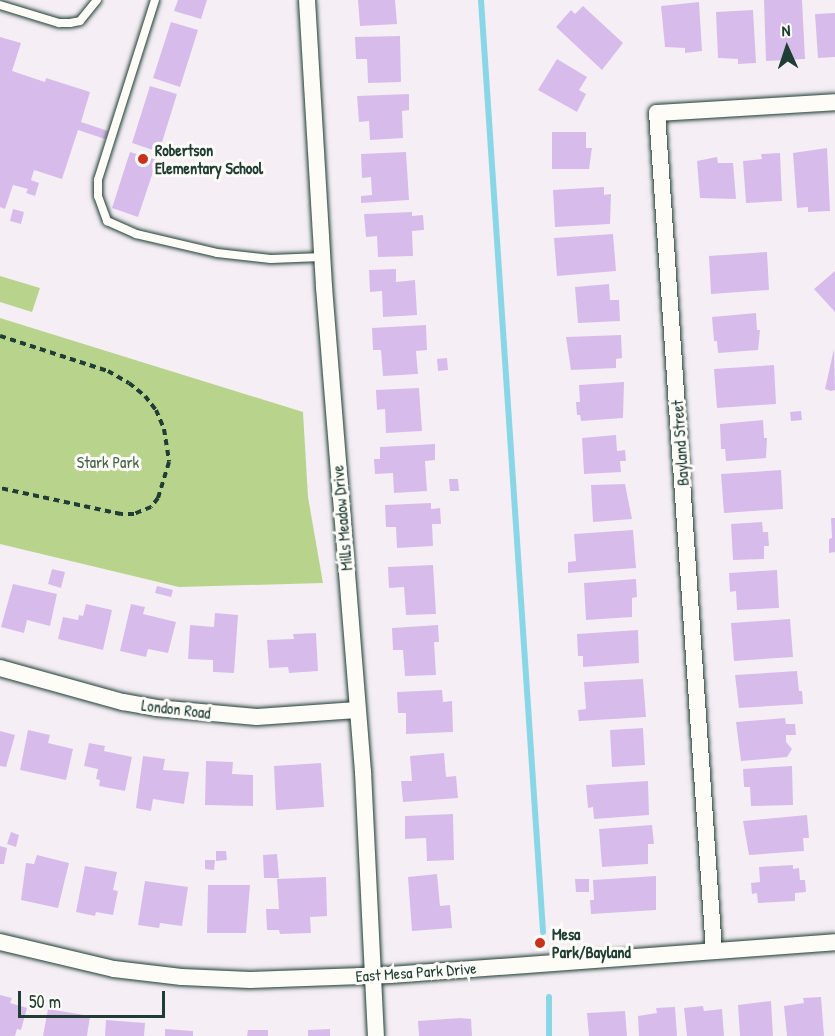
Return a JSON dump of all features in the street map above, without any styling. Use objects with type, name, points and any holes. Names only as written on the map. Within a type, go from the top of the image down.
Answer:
[{"type":"street","name":"Mills Meadow Drive","points":[[307,0],[322,257],[363,772],[376,1036]]},
{"type":"street","name":"Bayland Street","points":[[714,951],[657,112],[835,102]]},
{"type":"street","name":"London Road","points":[[0,668],[123,702],[156,708],[257,717],[357,710]]},
{"type":"street","name":"East Mesa Park Drive","points":[[0,942],[114,969],[182,977],[250,980],[372,976],[835,942]]},
{"type":"lane","points":[[0,5],[58,23],[70,23],[80,21],[97,0]]},
{"type":"lane","points":[[155,0],[99,180],[99,202],[107,221],[136,234],[217,253],[271,259],[322,257]]},
{"type":"path","points":[[0,336],[108,371],[129,383],[145,396],[156,410],[164,429],[169,462],[164,485],[158,498],[151,507],[134,514],[121,514],[0,488]]},
{"type":"green space","points":[[0,276],[40,288],[32,312],[0,302]]},
{"type":"green space","name":"Stark Park","points":[[0,318],[303,412],[308,497],[323,583],[179,587],[0,544]]},
{"type":"building","points":[[178,0],[207,0],[201,19],[174,11]]},
{"type":"building","points":[[358,0],[395,0],[397,24],[360,26]]},
{"type":"building","points":[[764,0],[802,0],[805,59],[766,61]]},
{"type":"building","points":[[699,2],[702,51],[685,53],[685,48],[665,47],[661,6]]},
{"type":"building","points":[[583,6],[623,43],[602,70],[556,27],[571,10],[575,14]]},
{"type":"building","points":[[753,10],[756,63],[738,64],[738,59],[718,58],[716,12]]},
{"type":"building","points":[[835,13],[835,57],[818,58],[815,14]]},
{"type":"building","points":[[171,22],[198,30],[180,87],[153,78]]},
{"type":"building","points":[[400,36],[401,82],[368,83],[367,59],[356,59],[355,37]]},
{"type":"building","points":[[0,37],[21,43],[12,71],[45,82],[46,78],[90,92],[81,122],[108,131],[105,139],[78,130],[62,179],[34,170],[31,180],[39,183],[35,196],[26,193],[28,189],[13,185],[5,209],[0,207]]},
{"type":"building","points":[[557,59],[587,77],[579,90],[586,94],[577,112],[538,90]]},
{"type":"building","points":[[150,86],[177,94],[159,152],[132,143]]},
{"type":"building","points":[[409,94],[409,110],[402,111],[403,138],[370,140],[369,121],[359,122],[357,96]]},
{"type":"building","points":[[552,132],[586,132],[586,148],[592,148],[589,169],[552,169]]},
{"type":"building","points":[[827,148],[830,211],[808,212],[808,207],[797,208],[793,153]]},
{"type":"building","points":[[130,152],[157,160],[138,217],[112,208]]},
{"type":"building","points":[[406,152],[409,200],[361,203],[361,196],[372,195],[371,177],[362,178],[361,154]]},
{"type":"building","points":[[780,153],[782,201],[746,203],[743,161],[762,159],[761,154]]},
{"type":"building","points":[[717,157],[718,163],[733,163],[736,199],[700,198],[697,161]]},
{"type":"building","points":[[604,187],[604,195],[611,194],[610,224],[555,227],[553,190]]},
{"type":"building","points":[[13,209],[24,212],[21,224],[10,221]]},
{"type":"building","points":[[412,212],[412,216],[423,215],[424,230],[412,231],[413,256],[378,257],[377,236],[366,237],[364,214]]},
{"type":"building","points":[[613,234],[616,271],[557,276],[554,238]]},
{"type":"building","points":[[767,252],[769,290],[711,294],[709,256]]},
{"type":"building","points":[[396,269],[396,282],[415,280],[417,315],[383,317],[382,291],[370,292],[369,270]]},
{"type":"building","points":[[835,271],[835,312],[814,289]]},
{"type":"building","points":[[609,284],[610,300],[619,300],[620,321],[578,323],[575,287]]},
{"type":"building","points":[[756,313],[757,330],[760,330],[758,350],[718,353],[717,341],[714,341],[712,317]]},
{"type":"building","points":[[426,325],[427,350],[416,351],[418,374],[383,376],[381,350],[373,350],[372,328]]},
{"type":"building","points":[[621,335],[622,358],[616,359],[616,368],[571,370],[566,337]]},
{"type":"building","points":[[834,349],[835,390],[831,391],[825,389]]},
{"type":"building","points":[[447,358],[448,370],[438,371],[437,359]]},
{"type":"building","points":[[774,365],[776,404],[717,408],[714,369]]},
{"type":"building","points":[[624,382],[623,418],[581,421],[580,415],[577,415],[576,402],[580,402],[579,385]]},
{"type":"building","points":[[419,388],[422,431],[386,433],[385,409],[377,410],[376,390]]},
{"type":"building","points":[[801,411],[802,420],[791,421],[790,412]]},
{"type":"building","points":[[763,420],[764,438],[767,438],[766,458],[726,461],[725,449],[721,449],[720,424]]},
{"type":"building","points":[[616,435],[617,451],[625,450],[626,461],[620,461],[621,472],[584,474],[582,438]]},
{"type":"building","points":[[435,444],[435,460],[425,461],[427,491],[394,493],[393,473],[375,474],[374,459],[380,459],[380,447]]},
{"type":"building","points":[[781,470],[783,509],[724,513],[721,474]]},
{"type":"building","points":[[449,479],[458,479],[459,491],[450,491]]},
{"type":"building","points":[[625,484],[632,519],[593,522],[591,485]]},
{"type":"building","points":[[431,503],[431,509],[440,508],[441,524],[432,524],[433,546],[397,548],[396,527],[386,527],[385,505]]},
{"type":"building","points":[[831,518],[835,518],[835,552],[829,553],[829,539],[832,538]]},
{"type":"building","points":[[762,522],[763,532],[768,532],[769,546],[764,546],[764,559],[733,560],[731,524]]},
{"type":"building","points":[[633,530],[636,568],[568,573],[568,562],[576,561],[574,534]]},
{"type":"building","points":[[433,565],[436,614],[406,615],[404,587],[389,588],[388,567]]},
{"type":"building","points":[[52,569],[65,572],[61,588],[48,584]]},
{"type":"building","points":[[777,570],[779,608],[737,610],[736,591],[730,592],[729,573]]},
{"type":"building","points":[[636,579],[637,597],[632,598],[632,617],[586,620],[584,583]]},
{"type":"building","points":[[13,584],[57,594],[50,626],[27,620],[24,633],[1,627]]},
{"type":"building","points":[[157,586],[173,590],[171,597],[155,593]]},
{"type":"building","points":[[86,604],[112,610],[103,650],[58,639],[63,617],[78,620],[79,615],[83,616]]},
{"type":"building","points":[[131,604],[145,607],[143,614],[176,622],[168,653],[148,649],[146,657],[120,651]]},
{"type":"building","points":[[215,613],[238,615],[234,673],[213,672],[213,660],[188,659],[190,625],[214,627]]},
{"type":"building","points":[[790,619],[793,657],[734,661],[731,623]]},
{"type":"building","points":[[438,625],[439,642],[434,642],[436,675],[405,676],[403,650],[393,650],[392,628]]},
{"type":"building","points":[[638,630],[639,663],[583,667],[583,656],[578,656],[577,634]]},
{"type":"building","points":[[316,633],[318,671],[289,673],[288,667],[269,668],[267,640],[294,639],[293,634]]},
{"type":"building","points":[[797,671],[803,704],[739,708],[735,675]]},
{"type":"building","points":[[643,679],[646,717],[579,721],[578,710],[586,709],[584,682]]},
{"type":"building","points":[[442,690],[443,702],[452,701],[453,732],[406,734],[406,713],[398,713],[397,692]]},
{"type":"building","points":[[785,718],[786,724],[795,724],[796,735],[786,735],[786,742],[792,749],[787,757],[741,761],[736,722]]},
{"type":"building","points":[[643,728],[645,765],[612,767],[610,730]]},
{"type":"building","points":[[28,730],[50,735],[48,743],[73,749],[66,780],[20,770]]},
{"type":"building","points":[[0,731],[15,735],[6,767],[0,766]]},
{"type":"building","points":[[89,743],[105,746],[104,751],[132,757],[125,791],[99,786],[100,780],[96,779],[98,769],[84,766]]},
{"type":"building","points":[[444,753],[446,777],[456,776],[458,798],[403,802],[401,781],[412,781],[410,756]]},
{"type":"building","points":[[143,756],[165,759],[163,770],[189,772],[184,804],[153,799],[151,811],[136,808]]},
{"type":"building","points":[[206,761],[233,762],[232,774],[253,775],[253,806],[205,805]]},
{"type":"building","points":[[321,763],[324,807],[276,810],[274,766]]},
{"type":"building","points":[[792,766],[793,805],[751,806],[750,787],[744,787],[743,769]]},
{"type":"building","points":[[648,781],[649,815],[594,819],[593,807],[588,808],[586,785]]},
{"type":"building","points":[[453,814],[454,860],[427,861],[426,838],[405,839],[405,816]]},
{"type":"building","points":[[807,815],[809,838],[803,838],[804,851],[749,855],[743,821]]},
{"type":"building","points":[[652,825],[654,844],[648,844],[648,864],[602,867],[599,829]]},
{"type":"building","points":[[11,832],[19,835],[16,847],[7,844]]},
{"type":"building","points":[[0,846],[7,848],[4,864],[0,864]]},
{"type":"building","points":[[216,851],[226,851],[227,860],[216,861]]},
{"type":"building","points":[[277,854],[279,878],[264,878],[263,855]]},
{"type":"building","points":[[37,855],[69,863],[58,908],[21,900],[26,863],[34,864]]},
{"type":"building","points":[[205,860],[215,860],[214,870],[205,869]]},
{"type":"building","points":[[793,865],[793,869],[799,868],[800,880],[805,880],[806,892],[795,893],[795,901],[758,903],[757,893],[752,894],[751,883],[760,882],[759,867]]},
{"type":"building","points":[[85,866],[117,872],[113,890],[118,891],[113,915],[96,912],[95,916],[76,912]]},
{"type":"building","points":[[437,874],[440,906],[450,905],[452,928],[412,931],[408,877]]},
{"type":"building","points":[[656,876],[656,910],[591,914],[590,900],[594,900],[593,880]]},
{"type":"building","points":[[326,877],[327,916],[310,917],[311,933],[280,934],[279,930],[267,930],[266,909],[279,909],[277,879]]},
{"type":"building","points":[[575,879],[589,879],[589,892],[576,892]]},
{"type":"building","points":[[145,881],[188,887],[182,926],[160,923],[159,928],[138,925]]},
{"type":"building","points":[[208,885],[250,885],[246,933],[207,933]]},
{"type":"building","points":[[0,995],[12,998],[10,1003],[27,1008],[21,1030],[17,1029],[15,1036],[0,1036]]},
{"type":"building","points":[[821,997],[824,1036],[787,1036],[784,1006],[804,1003],[803,998]]},
{"type":"building","points":[[771,1001],[773,1036],[740,1036],[738,1005]]},
{"type":"building","points":[[703,1006],[704,1011],[722,1009],[724,1036],[687,1036],[684,1008]]},
{"type":"building","points":[[675,1007],[677,1036],[639,1036],[638,1016],[657,1013],[656,1008]]},
{"type":"building","points":[[48,1009],[90,1016],[87,1036],[43,1036]]},
{"type":"building","points":[[625,1011],[627,1036],[589,1036],[587,1013]]},
{"type":"building","points":[[471,1019],[472,1036],[419,1036],[418,1021]]},
{"type":"building","points":[[106,1020],[145,1023],[144,1036],[105,1036]]},
{"type":"building","points":[[165,1029],[193,1031],[193,1036],[165,1036]]},
{"type":"building","points":[[330,1029],[330,1036],[308,1036],[308,1030]]},
{"type":"building","points":[[248,1030],[268,1030],[268,1036],[247,1036]]},
{"type":"waterway","points":[[481,0],[543,932]]},
{"type":"waterway","points":[[549,997],[549,1036]]},
{"type":"place","name":"Robertson Elementary School","points":[[143,159]]},
{"type":"place","name":"Mesa Park/Bayland","points":[[540,943]]}]
